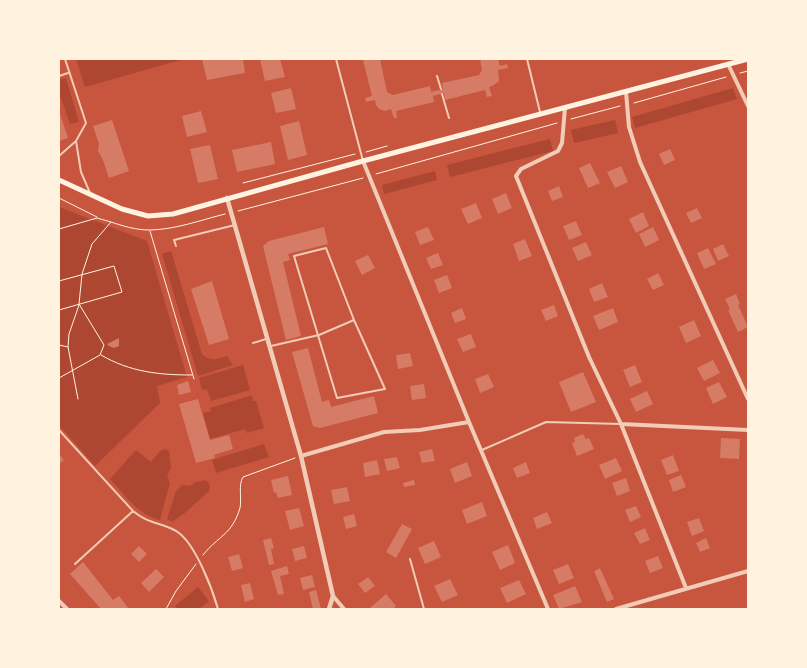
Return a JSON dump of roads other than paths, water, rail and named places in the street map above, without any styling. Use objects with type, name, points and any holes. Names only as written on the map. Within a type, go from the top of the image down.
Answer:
[{"type":"main road","points":[[59,180],[122,209],[148,216],[172,214],[363,161],[748,59]]},
{"type":"street","points":[[728,64],[748,105]]},
{"type":"street","points":[[626,92],[631,138],[640,162],[748,399]]},
{"type":"street","points":[[564,108],[562,142],[558,151],[521,169],[516,176],[588,356],[621,424],[686,588]]},
{"type":"street","points":[[363,161],[469,422],[548,609]]},
{"type":"street","points":[[227,198],[301,456],[334,596],[344,609]]},
{"type":"street","points":[[301,456],[384,432],[420,430],[469,422]]},
{"type":"street","points":[[621,424],[748,430]]},
{"type":"street","points":[[616,609],[748,571]]},
{"type":"street","points":[[329,609],[334,596]]},
{"type":"street","points":[[59,601],[67,609]]},
{"type":"lane","points":[[59,156],[76,141],[86,123],[65,59]]},
{"type":"lane","points":[[336,59],[363,161]]},
{"type":"lane","points":[[526,59],[540,115]]},
{"type":"lane","points":[[59,76],[69,73]]},
{"type":"lane","points":[[437,76],[441,89]]},
{"type":"lane","points":[[442,94],[450,118]]},
{"type":"lane","points":[[76,141],[81,172],[91,195]]},
{"type":"lane","points":[[176,246],[174,240],[235,225]]},
{"type":"lane","points":[[326,248],[354,320],[385,389],[337,398],[294,256],[326,248]]},
{"type":"lane","points":[[269,347],[319,335],[354,320]]},
{"type":"lane","points":[[253,343],[266,339]]},
{"type":"lane","points":[[482,450],[546,422],[621,424]]},
{"type":"lane","points":[[59,430],[133,511],[149,521],[162,524],[179,533],[192,547],[218,609]]},
{"type":"lane","points":[[74,564],[133,511]]},
{"type":"lane","points":[[410,560],[424,609]]}]
